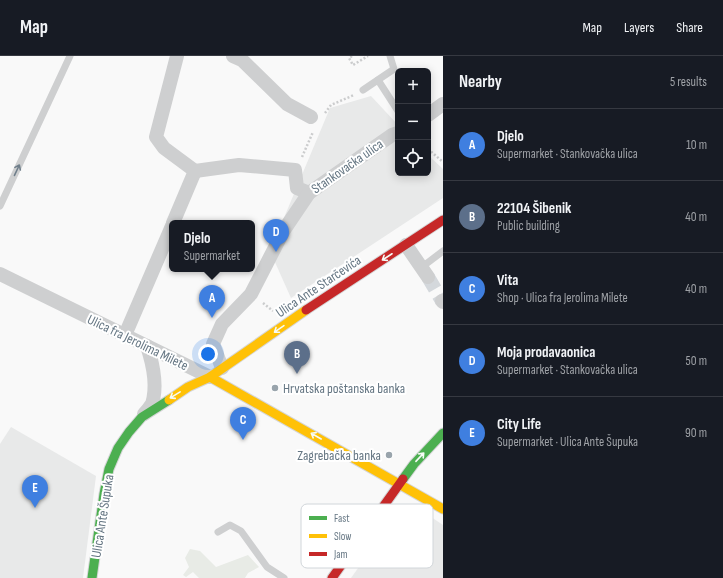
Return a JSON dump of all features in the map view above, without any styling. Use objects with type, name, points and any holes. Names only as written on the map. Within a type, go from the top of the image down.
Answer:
[{"type":"main road","name":"Ulica Ante Starčevića","points":[[210,377],[288,322],[443,220]]},
{"type":"main road","name":"Ulica Ante Šupuka","points":[[92,578],[104,494],[109,470],[118,448],[142,417],[188,387],[210,377]]},
{"type":"main road","name":"Ulica fra Jerolima Milete","points":[[210,377],[443,509]]},
{"type":"main road","points":[[384,504],[414,464],[443,433]]},
{"type":"main road","points":[[332,578],[339,568]]},
{"type":"street","points":[[177,56],[156,137],[164,148],[196,171],[239,165],[296,170],[297,188],[309,192]]},
{"type":"street","points":[[233,56],[242,60],[287,104],[316,120]]},
{"type":"street","points":[[431,113],[443,104]]},
{"type":"street","name":"Stankovačka ulica","points":[[222,368],[213,344],[222,324],[251,294],[284,230],[309,192],[395,134]]},
{"type":"street","points":[[174,220],[196,171]]},
{"type":"street","points":[[126,335],[169,233]]},
{"type":"street","points":[[406,245],[425,272]]},
{"type":"street","name":"Ulica fra Jerolima Milete","points":[[0,274],[210,377]]},
{"type":"street","name":"Ulica Ante Šupuka","points":[[142,417],[152,404],[154,387],[154,371],[147,346]]},
{"type":"lane","points":[[0,206],[70,56]]},
{"type":"lane","points":[[363,90],[394,69],[390,56]]},
{"type":"lane","points":[[378,80],[395,106]]},
{"type":"lane","points":[[425,272],[443,251]]},
{"type":"lane","points":[[218,532],[230,526],[241,530],[267,567],[284,578]]},
{"type":"path","points":[[352,56],[349,58],[353,66],[368,56]]},
{"type":"path","name":"Stankovačka ulica","points":[[296,170],[316,120],[331,105],[363,90]]},
{"type":"path","points":[[431,152],[443,162]]},
{"type":"path","points":[[251,294],[288,322]]},
{"type":"shaded area","points":[[371,96],[395,122],[395,176],[431,176],[431,158],[443,169],[443,198],[291,298],[270,251],[330,108]]},
{"type":"shaded area","points":[[11,427],[96,476],[83,578],[0,578],[0,444]]},
{"type":"shaded area","points":[[433,518],[443,525],[443,578],[351,578],[358,568],[433,568]]},
{"type":"shaded area","points":[[190,549],[200,551],[216,567],[248,555],[259,567],[248,573],[245,578],[199,578],[193,572],[186,577],[183,575],[189,567],[185,558]]},
{"type":"tunnel","points":[[428,277],[442,301]]},
{"type":"traffic: fast","points":[[92,578],[104,494],[109,469],[118,448],[142,417],[169,400]]},
{"type":"traffic: fast","points":[[403,479],[414,464],[443,433]]},
{"type":"traffic: slow","points":[[169,400],[188,387],[210,377],[306,310]]},
{"type":"traffic: slow","points":[[210,377],[443,509]]},
{"type":"traffic: jam","points":[[306,310],[443,220]]},
{"type":"traffic: jam","points":[[385,504],[403,479]]},
{"type":"traffic: jam","points":[[332,578],[339,568]]},
{"type":"place","name":"Moja prodavaonica","points":[[276,252]]},
{"type":"place","name":"Djelo","points":[[212,318]]},
{"type":"place","name":"22104 Šibenik","points":[[297,374]]},
{"type":"place","name":"Hrvatska poštanska banka","points":[[275,388]]},
{"type":"place","name":"Vita","points":[[243,440]]},
{"type":"place","name":"Zagrebačka banka","points":[[389,455]]},
{"type":"place","name":"City Life","points":[[35,508]]}]
